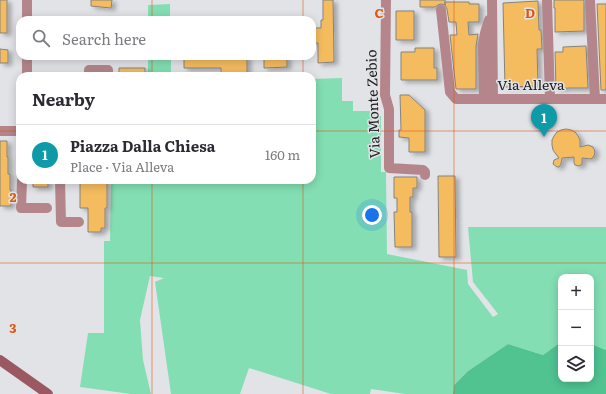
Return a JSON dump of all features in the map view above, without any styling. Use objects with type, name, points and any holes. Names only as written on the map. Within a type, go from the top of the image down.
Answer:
[{"type":"main road","points":[[0,360],[48,394]]},
{"type":"street","points":[[27,0],[27,16]]},
{"type":"street","name":"Via Monte Zebio","points":[[386,0],[385,95],[389,109],[389,168],[423,170],[426,172],[425,175]]},
{"type":"street","points":[[488,99],[483,46],[485,33],[492,12],[492,0]]},
{"type":"street","points":[[547,0],[550,99]]},
{"type":"street","points":[[590,0],[595,99]]},
{"type":"street","name":"Via Alleva","points":[[441,10],[450,92],[456,99],[606,99]]},
{"type":"street","points":[[27,60],[27,72]]},
{"type":"street","points":[[89,72],[89,70],[108,70],[108,72]]},
{"type":"street","points":[[0,131],[16,130]]},
{"type":"street","points":[[22,184],[21,208],[47,208]]},
{"type":"street","points":[[60,184],[61,222],[79,222]]},
{"type":"green space","points":[[170,4],[170,16],[148,16],[148,5]]},
{"type":"green space","points":[[148,60],[171,60],[171,72],[148,72]]},
{"type":"green space","points":[[342,78],[342,101],[353,101],[353,111],[373,111],[375,112],[375,116],[381,116],[381,172],[386,172],[387,254],[467,270],[468,284],[493,317],[498,314],[473,282],[468,227],[606,227],[606,350],[594,345],[594,274],[558,274],[558,344],[543,355],[508,344],[468,371],[454,385],[453,394],[405,394],[371,389],[370,394],[331,394],[249,368],[240,394],[171,394],[155,282],[164,278],[150,276],[140,320],[143,360],[151,394],[131,394],[80,387],[88,333],[104,333],[104,241],[110,241],[111,184],[316,184],[316,79]]},
{"type":"green space","points":[[508,344],[543,355],[558,344],[558,382],[594,382],[594,345],[606,350],[606,394],[453,394],[454,385],[468,371]]},
{"type":"building","points":[[0,0],[7,0],[7,33],[0,33]]},
{"type":"building","points":[[91,0],[112,0],[111,8],[91,6]]},
{"type":"building","points":[[323,0],[333,0],[334,62],[318,63],[316,28],[321,28],[321,20],[323,20]]},
{"type":"building","points":[[420,0],[445,0],[445,5],[441,4],[435,7],[420,7]]},
{"type":"building","points":[[554,0],[584,0],[584,31],[555,32]]},
{"type":"building","points":[[538,1],[539,30],[541,30],[542,49],[537,49],[538,86],[505,87],[503,3]]},
{"type":"building","points":[[445,2],[469,2],[469,4],[479,4],[479,22],[468,22],[469,35],[478,34],[476,46],[476,89],[456,89],[450,35],[457,35],[456,22],[449,22]]},
{"type":"building","points":[[597,4],[606,4],[606,90],[601,90]]},
{"type":"building","points":[[396,11],[414,11],[414,40],[396,40]]},
{"type":"building","points":[[586,46],[588,88],[556,89],[555,52],[563,52],[563,47]]},
{"type":"building","points":[[415,48],[434,48],[434,68],[437,68],[437,80],[401,80],[401,52],[415,52]]},
{"type":"building","points":[[0,49],[8,50],[8,63],[0,63]]},
{"type":"building","points":[[184,60],[247,60],[247,72],[221,72],[221,68],[184,68]]},
{"type":"building","points":[[264,60],[287,60],[287,67],[264,68]]},
{"type":"building","points":[[119,68],[145,68],[145,72],[119,72]]},
{"type":"building","points":[[400,95],[409,95],[425,110],[425,152],[409,152],[409,138],[399,137],[399,130],[401,130]]},
{"type":"building","points":[[566,129],[575,132],[580,140],[580,147],[588,145],[594,149],[594,156],[591,159],[582,158],[582,164],[579,166],[575,165],[574,157],[562,158],[559,167],[553,164],[554,160],[559,158],[553,150],[552,140],[557,132]]},
{"type":"building","points":[[0,141],[7,141],[11,206],[0,206]]},
{"type":"building","points":[[438,176],[455,176],[456,257],[439,257]]},
{"type":"building","points":[[394,177],[417,177],[417,188],[413,188],[413,197],[410,197],[410,212],[412,212],[412,247],[395,247],[394,212],[397,212],[397,198],[394,198]]},
{"type":"building","points":[[33,184],[48,184],[48,187],[33,187]]},
{"type":"building","points":[[80,184],[107,184],[105,228],[101,228],[101,232],[88,232],[88,208],[80,208]]},
{"type":"place","name":"Piazza Dalla Chiesa","points":[[544,137]]}]
